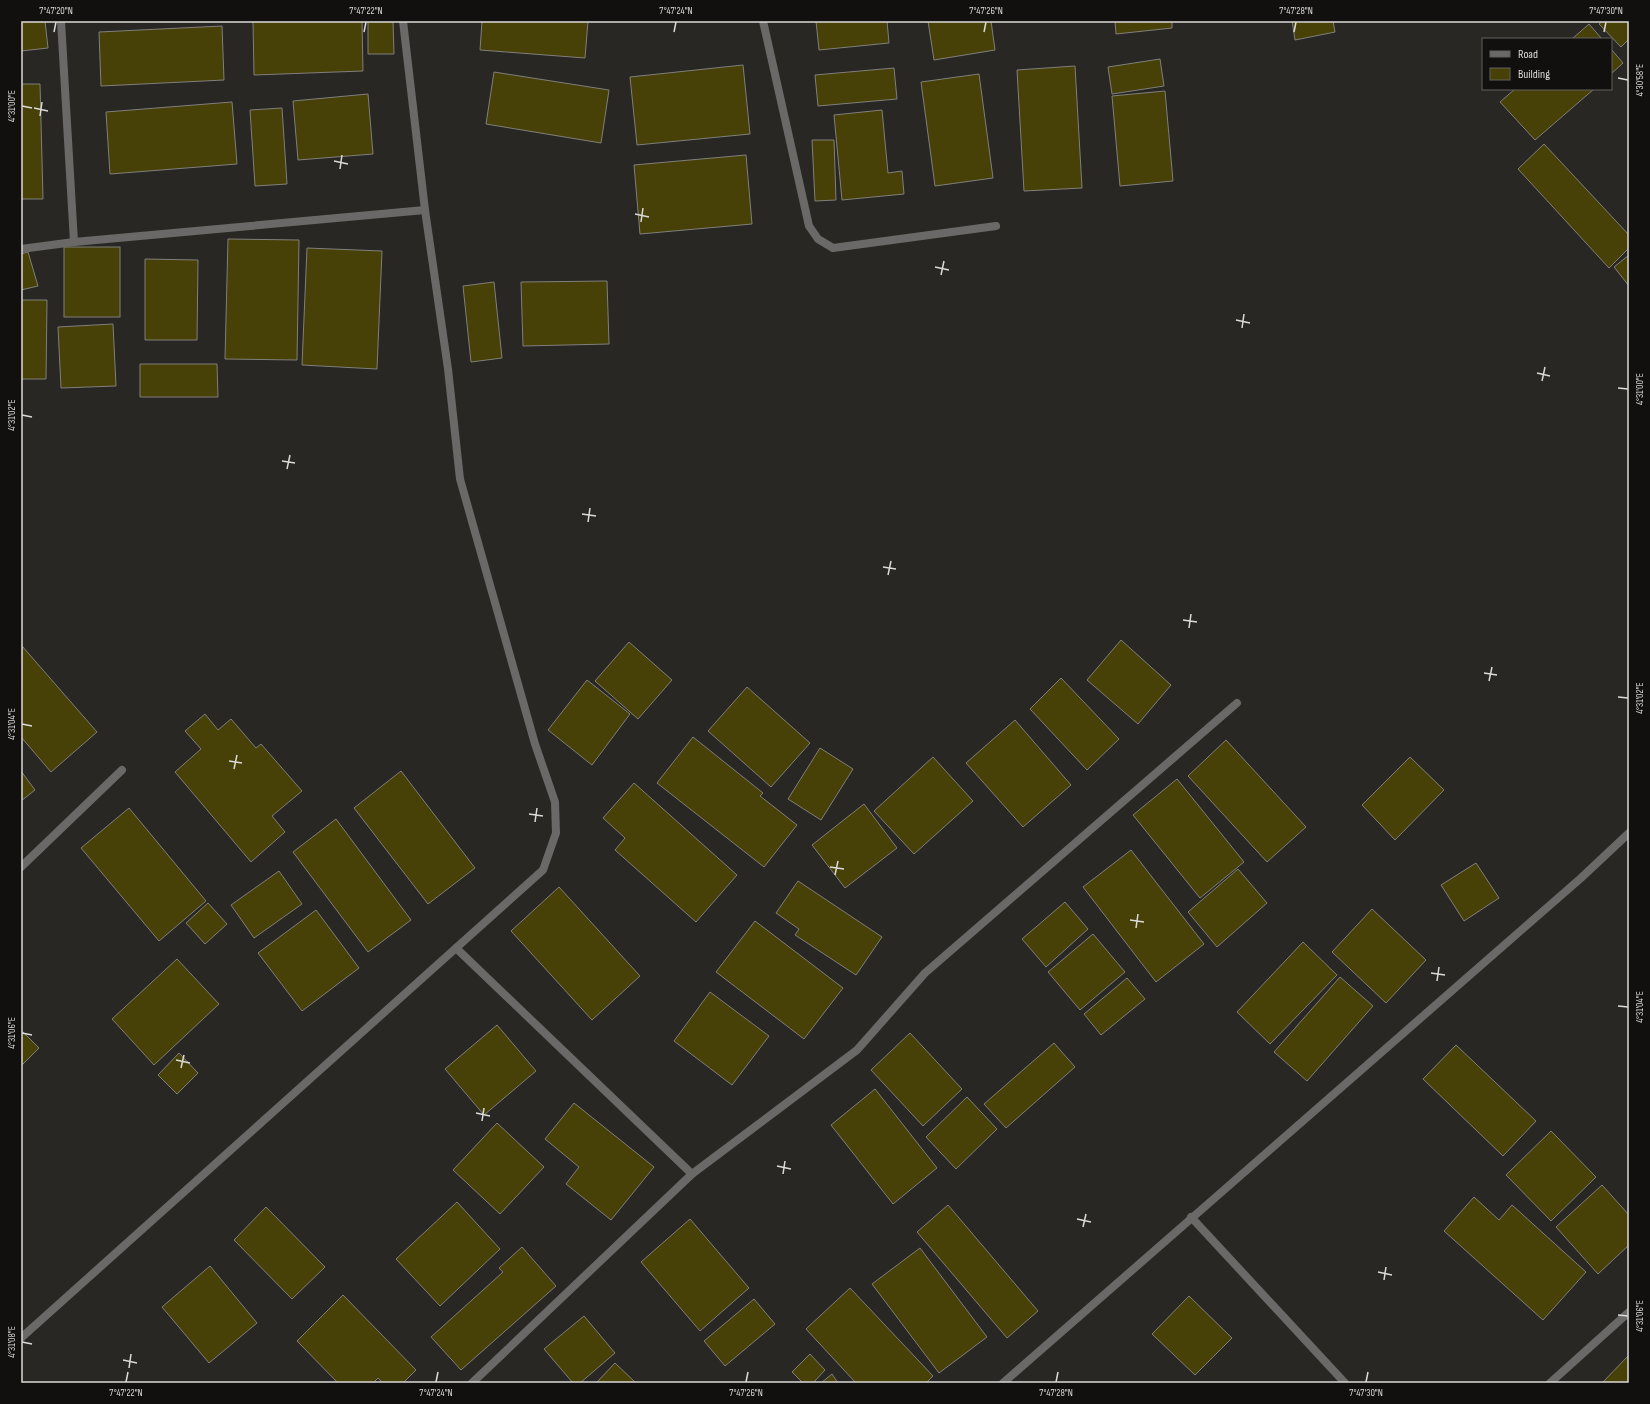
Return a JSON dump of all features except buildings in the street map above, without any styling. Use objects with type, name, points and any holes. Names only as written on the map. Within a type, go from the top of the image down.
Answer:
[{"type":"street","points":[[61,21],[74,242]]},
{"type":"street","points":[[21,1338],[543,870],[556,833],[555,802],[535,744],[460,479],[448,369],[425,210],[403,21]]},
{"type":"street","points":[[763,21],[810,226],[818,239],[833,248],[996,226]]},
{"type":"street","points":[[21,249],[74,242],[425,210]]},
{"type":"street","points":[[472,1383],[692,1174],[857,1050],[925,973],[1237,703]]},
{"type":"street","points":[[21,867],[122,770]]},
{"type":"street","points":[[1003,1383],[1582,878],[1629,833]]},
{"type":"street","points":[[456,948],[692,1174]]},
{"type":"street","points":[[1192,1217],[1345,1383]]},
{"type":"street","points":[[1550,1383],[1629,1312]]}]
